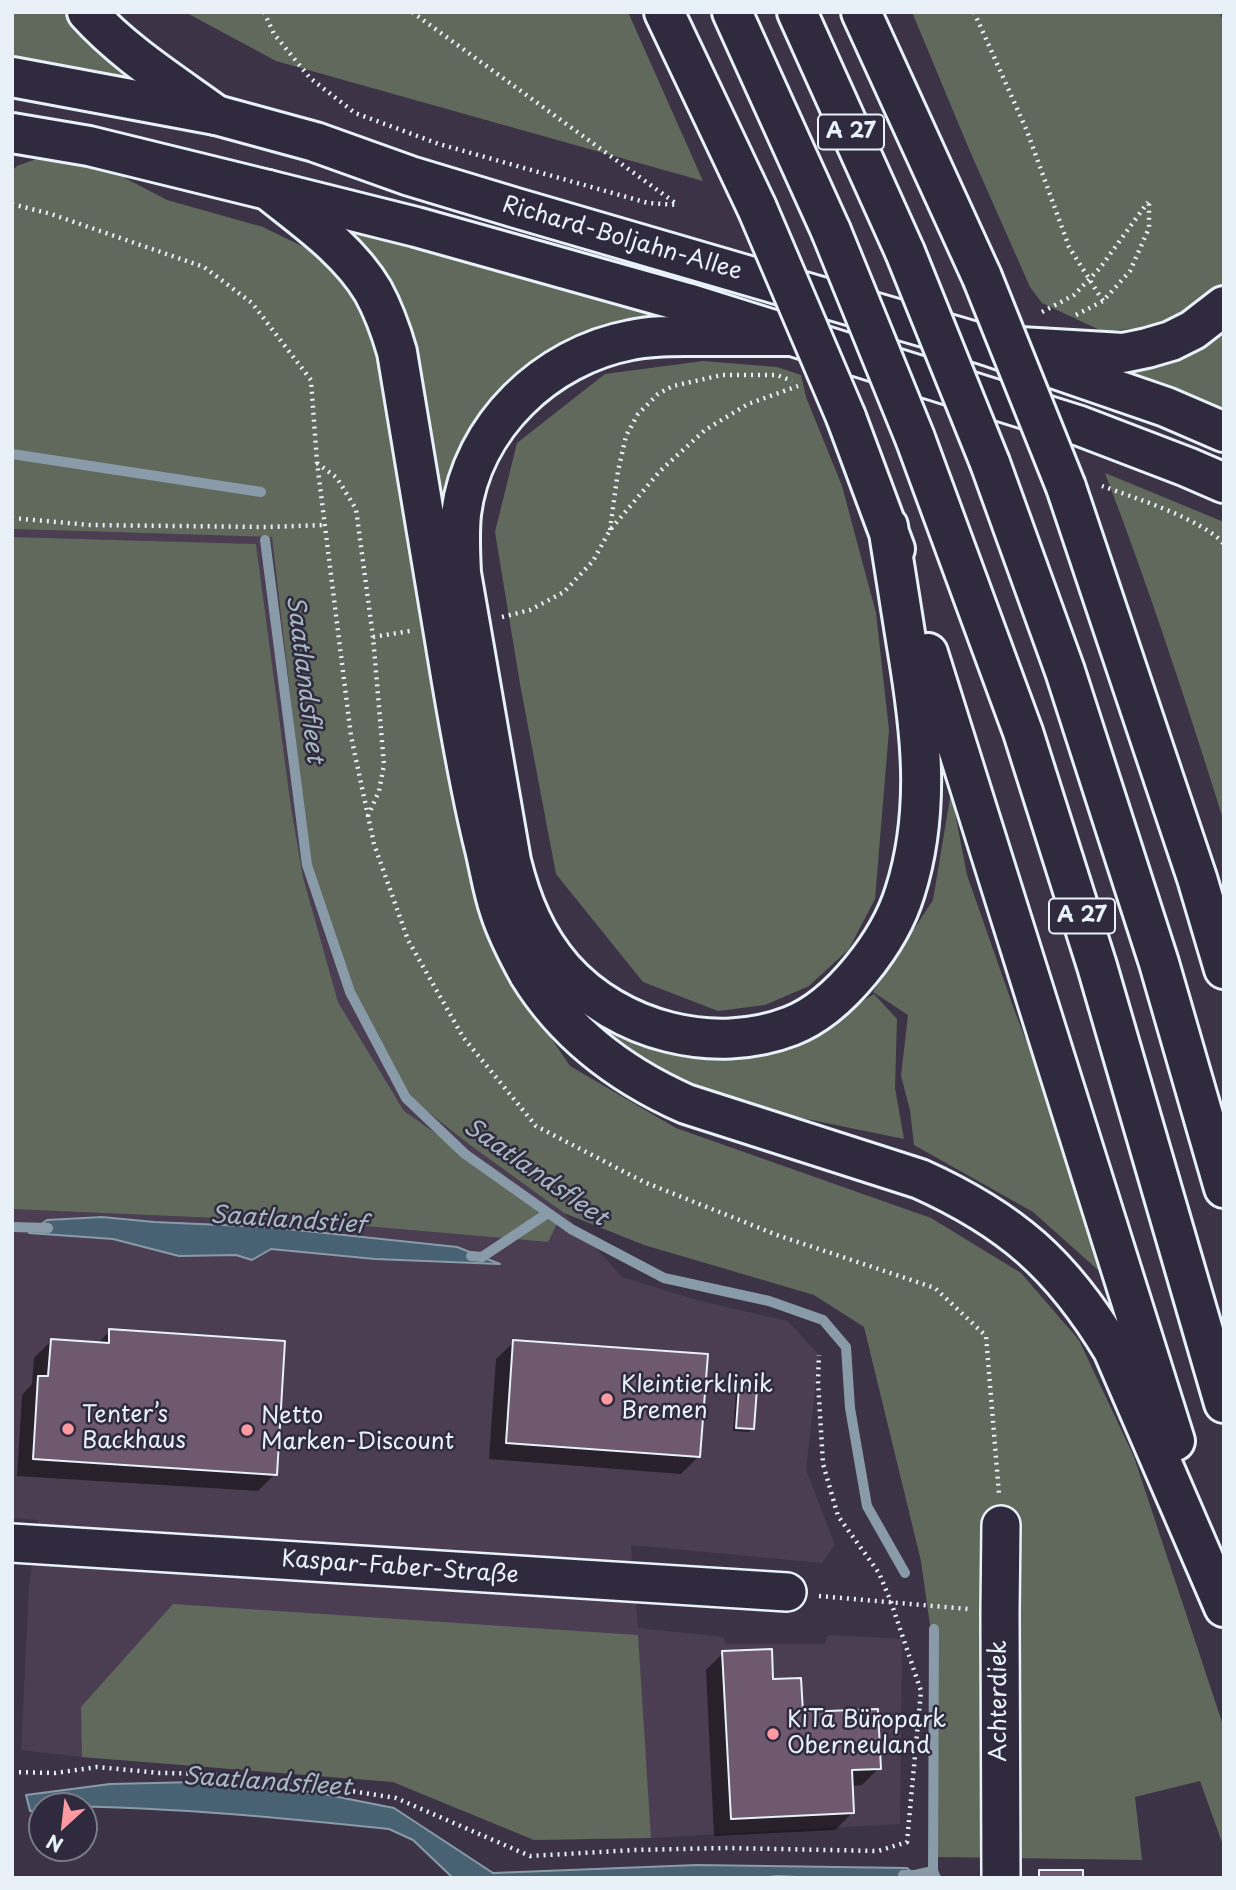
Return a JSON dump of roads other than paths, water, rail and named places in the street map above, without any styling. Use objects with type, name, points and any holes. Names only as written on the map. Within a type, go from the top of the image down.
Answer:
[{"type":"main road","points":[[87,12],[122,46],[216,115]]},
{"type":"main road","points":[[664,12],[757,208],[846,417],[888,526],[1224,1597]]},
{"type":"main road","name":"A 27","points":[[732,12],[831,231],[915,438],[1027,745],[1097,966],[1224,1403]]},
{"type":"main road","name":"A 27","points":[[797,12],[905,252],[990,463],[1074,697],[1159,963],[1224,1188]]},
{"type":"main road","points":[[861,12],[982,277],[1083,486],[1224,969]]},
{"type":"main road","name":"Richard-Boljahn-Allee","points":[[12,77],[216,115],[315,142],[410,176],[986,345],[1166,407],[1221,429]]},
{"type":"main road","name":"Richard-Boljahn-Allee","points":[[12,133],[89,146],[268,190],[687,303],[1080,426],[1224,484]]},
{"type":"main road","points":[[268,190],[334,244],[354,265],[372,289],[391,331],[397,352],[470,789],[500,912],[530,975],[573,1029],[626,1073],[655,1090],[697,1107],[920,1180],[986,1213],[1045,1259],[1093,1317],[1113,1350],[1224,1607]]},
{"type":"main road","points":[[986,345],[1123,353],[1171,341],[1193,330],[1224,306]]},
{"type":"main road","points":[[795,336],[662,336],[606,345],[580,355],[532,386],[512,406],[484,447],[468,484],[462,513],[461,573],[518,891],[545,946],[564,970],[586,991],[612,1009],[664,1031],[690,1036],[743,1037],[768,1033],[794,1025],[839,994],[859,974],[893,923],[905,894],[919,835],[922,774],[917,705],[888,526]]},
{"type":"street","name":"Achterdiek","points":[[1001,1525],[1001,1878]]},
{"type":"street","name":"Kaspar-Faber-Straße","points":[[12,1543],[787,1592]]},
{"type":"water","points":[[102,1217],[268,1227],[457,1247],[500,1264],[375,1259],[271,1249],[252,1260],[236,1255],[179,1256],[113,1239],[29,1233],[47,1220]]},
{"type":"water","points":[[197,1782],[313,1792],[394,1808],[493,1873],[697,1865],[907,1868],[915,1875],[914,1878],[453,1878],[413,1840],[389,1829],[259,1816],[98,1807],[98,1792],[49,1792],[110,1784]]},
{"type":"waterway","name":"Saatlandsfleet","points":[[12,454],[261,492]]},
{"type":"waterway","name":"Saatlandsfleet","points":[[265,540],[307,865],[350,992],[406,1098],[465,1154],[571,1229],[664,1278],[769,1301],[823,1320],[846,1347],[850,1408],[867,1506],[905,1573]]},
{"type":"waterway","name":"Saatlandstief","points":[[471,1256],[482,1257],[548,1213]]},
{"type":"waterway","name":"Saatlandstief","points":[[12,1227],[48,1228]]},
{"type":"waterway","name":"Saatlandsfleet","points":[[934,1629],[933,1871],[936,1878]]},
{"type":"waterway","name":"Saatlandsfleet","points":[[903,1875],[933,1871]]},
{"type":"place","name":"Kleintierklinik Bremen","points":[[607,1399]]},
{"type":"place","name":"Tenter’s Backhaus","points":[[68,1429]]},
{"type":"place","name":"Netto Marken-Discount","points":[[247,1430]]},
{"type":"place","name":"KiTa Büropark Oberneuland","points":[[773,1734]]}]
